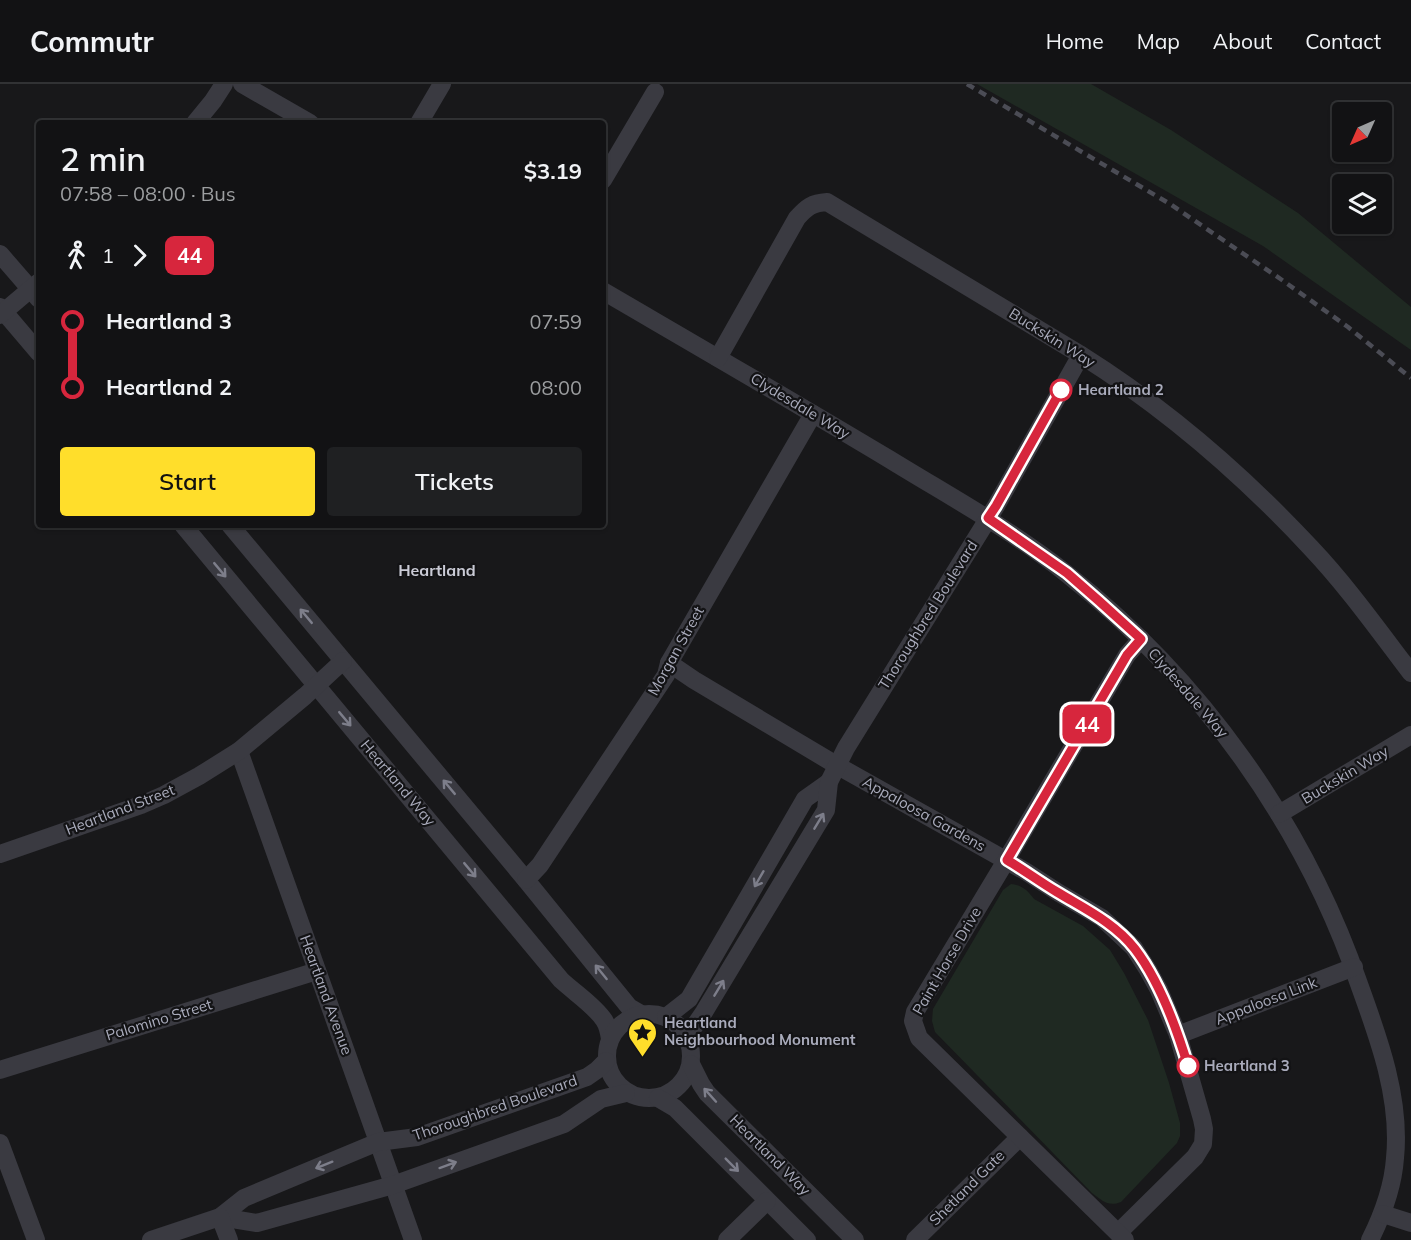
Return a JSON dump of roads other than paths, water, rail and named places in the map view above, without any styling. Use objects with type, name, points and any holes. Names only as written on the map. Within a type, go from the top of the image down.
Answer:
[{"type":"street","points":[[197,120],[224,84]]},
{"type":"street","points":[[242,84],[305,120]]},
{"type":"street","points":[[421,120],[442,84]]},
{"type":"street","points":[[606,175],[654,92]]},
{"type":"street","name":"Buckskin Way","points":[[718,358],[797,218],[810,205],[827,202],[1115,376],[1185,429],[1251,487],[1313,549],[1411,673]]},
{"type":"street","points":[[0,254],[36,345]]},
{"type":"street","name":"Clydesdale Way","points":[[606,293],[988,518],[1067,573],[1141,639],[1184,684],[1218,726],[1279,814],[1318,885],[1354,967],[1376,1030],[1386,1068],[1396,1131],[1392,1183],[1383,1214],[1370,1240]]},
{"type":"street","name":"Thoroughbred Boulevard","points":[[687,1037],[826,810],[833,774],[846,748],[996,506],[1081,355]]},
{"type":"street","name":"Morgan Street","points":[[526,880],[540,865],[666,675],[669,663],[813,414]]},
{"type":"street","name":"Heartland Way","points":[[186,528],[561,980],[605,1021],[610,1039]]},
{"type":"street","points":[[232,528],[629,1007],[641,1014]]},
{"type":"street","name":"Paint Horse Drive","points":[[1121,1236],[919,1038],[913,1021],[915,1012],[1127,655],[1141,639]]},
{"type":"street","name":"Heartland Street","points":[[0,854],[156,798],[199,776],[239,751],[343,661]]},
{"type":"street","name":"Appaloosa Gardens","points":[[669,663],[833,774],[1007,860],[1102,918],[1134,948],[1159,990],[1178,1035],[1202,1119],[1205,1138],[1195,1157],[1121,1236]]},
{"type":"street","name":"Buckskin Way","points":[[1279,814],[1411,735]]},
{"type":"street","name":"Heartland Avenue","points":[[239,751],[413,1240]]},
{"type":"street","name":"Thoroughbred Boulevard","points":[[666,1017],[689,999],[805,799],[833,774]]},
{"type":"street","name":"Appaloosa Link","points":[[1178,1035],[1354,967]]},
{"type":"street","name":"Palomino Street","points":[[0,1070],[317,970]]},
{"type":"street","points":[[641,1014],[654,1014],[674,1022],[687,1037],[692,1055],[687,1076],[680,1086],[670,1094],[658,1098],[647,1099],[626,1093],[616,1084],[606,1061],[610,1039],[617,1028],[628,1019],[641,1014]]},
{"type":"street","name":"Thoroughbred Boulevard","points":[[220,1217],[244,1198],[378,1143],[417,1137],[587,1077],[606,1061]]},
{"type":"street","name":"Heartland Way","points":[[691,1064],[707,1093],[855,1240]]},
{"type":"street","name":"Thoroughbred Boulevard","points":[[220,1217],[257,1223],[393,1185],[564,1124],[601,1099],[626,1093]]},
{"type":"street","points":[[658,1098],[675,1108],[807,1240]]},
{"type":"street","name":"Shetland Gate","points":[[915,1240],[1020,1137]]},
{"type":"street","points":[[0,1143],[36,1240]]},
{"type":"street","points":[[727,1240],[767,1200]]},
{"type":"street","points":[[1383,1214],[1411,1223]]},
{"type":"street","points":[[152,1240],[220,1217],[229,1240]]},
{"type":"railway","points":[[967,84],[1170,204],[1348,327],[1411,378]]},
{"type":"place","name":"Heartland 2","points":[[1061,390]]},
{"type":"place","name":"Heartland Neighbourhood Monument","points":[[643,1058]]},
{"type":"place","name":"Heartland 3","points":[[1188,1066]]},
{"type":"district","name":"Heartland","points":[[437,570]]}]
